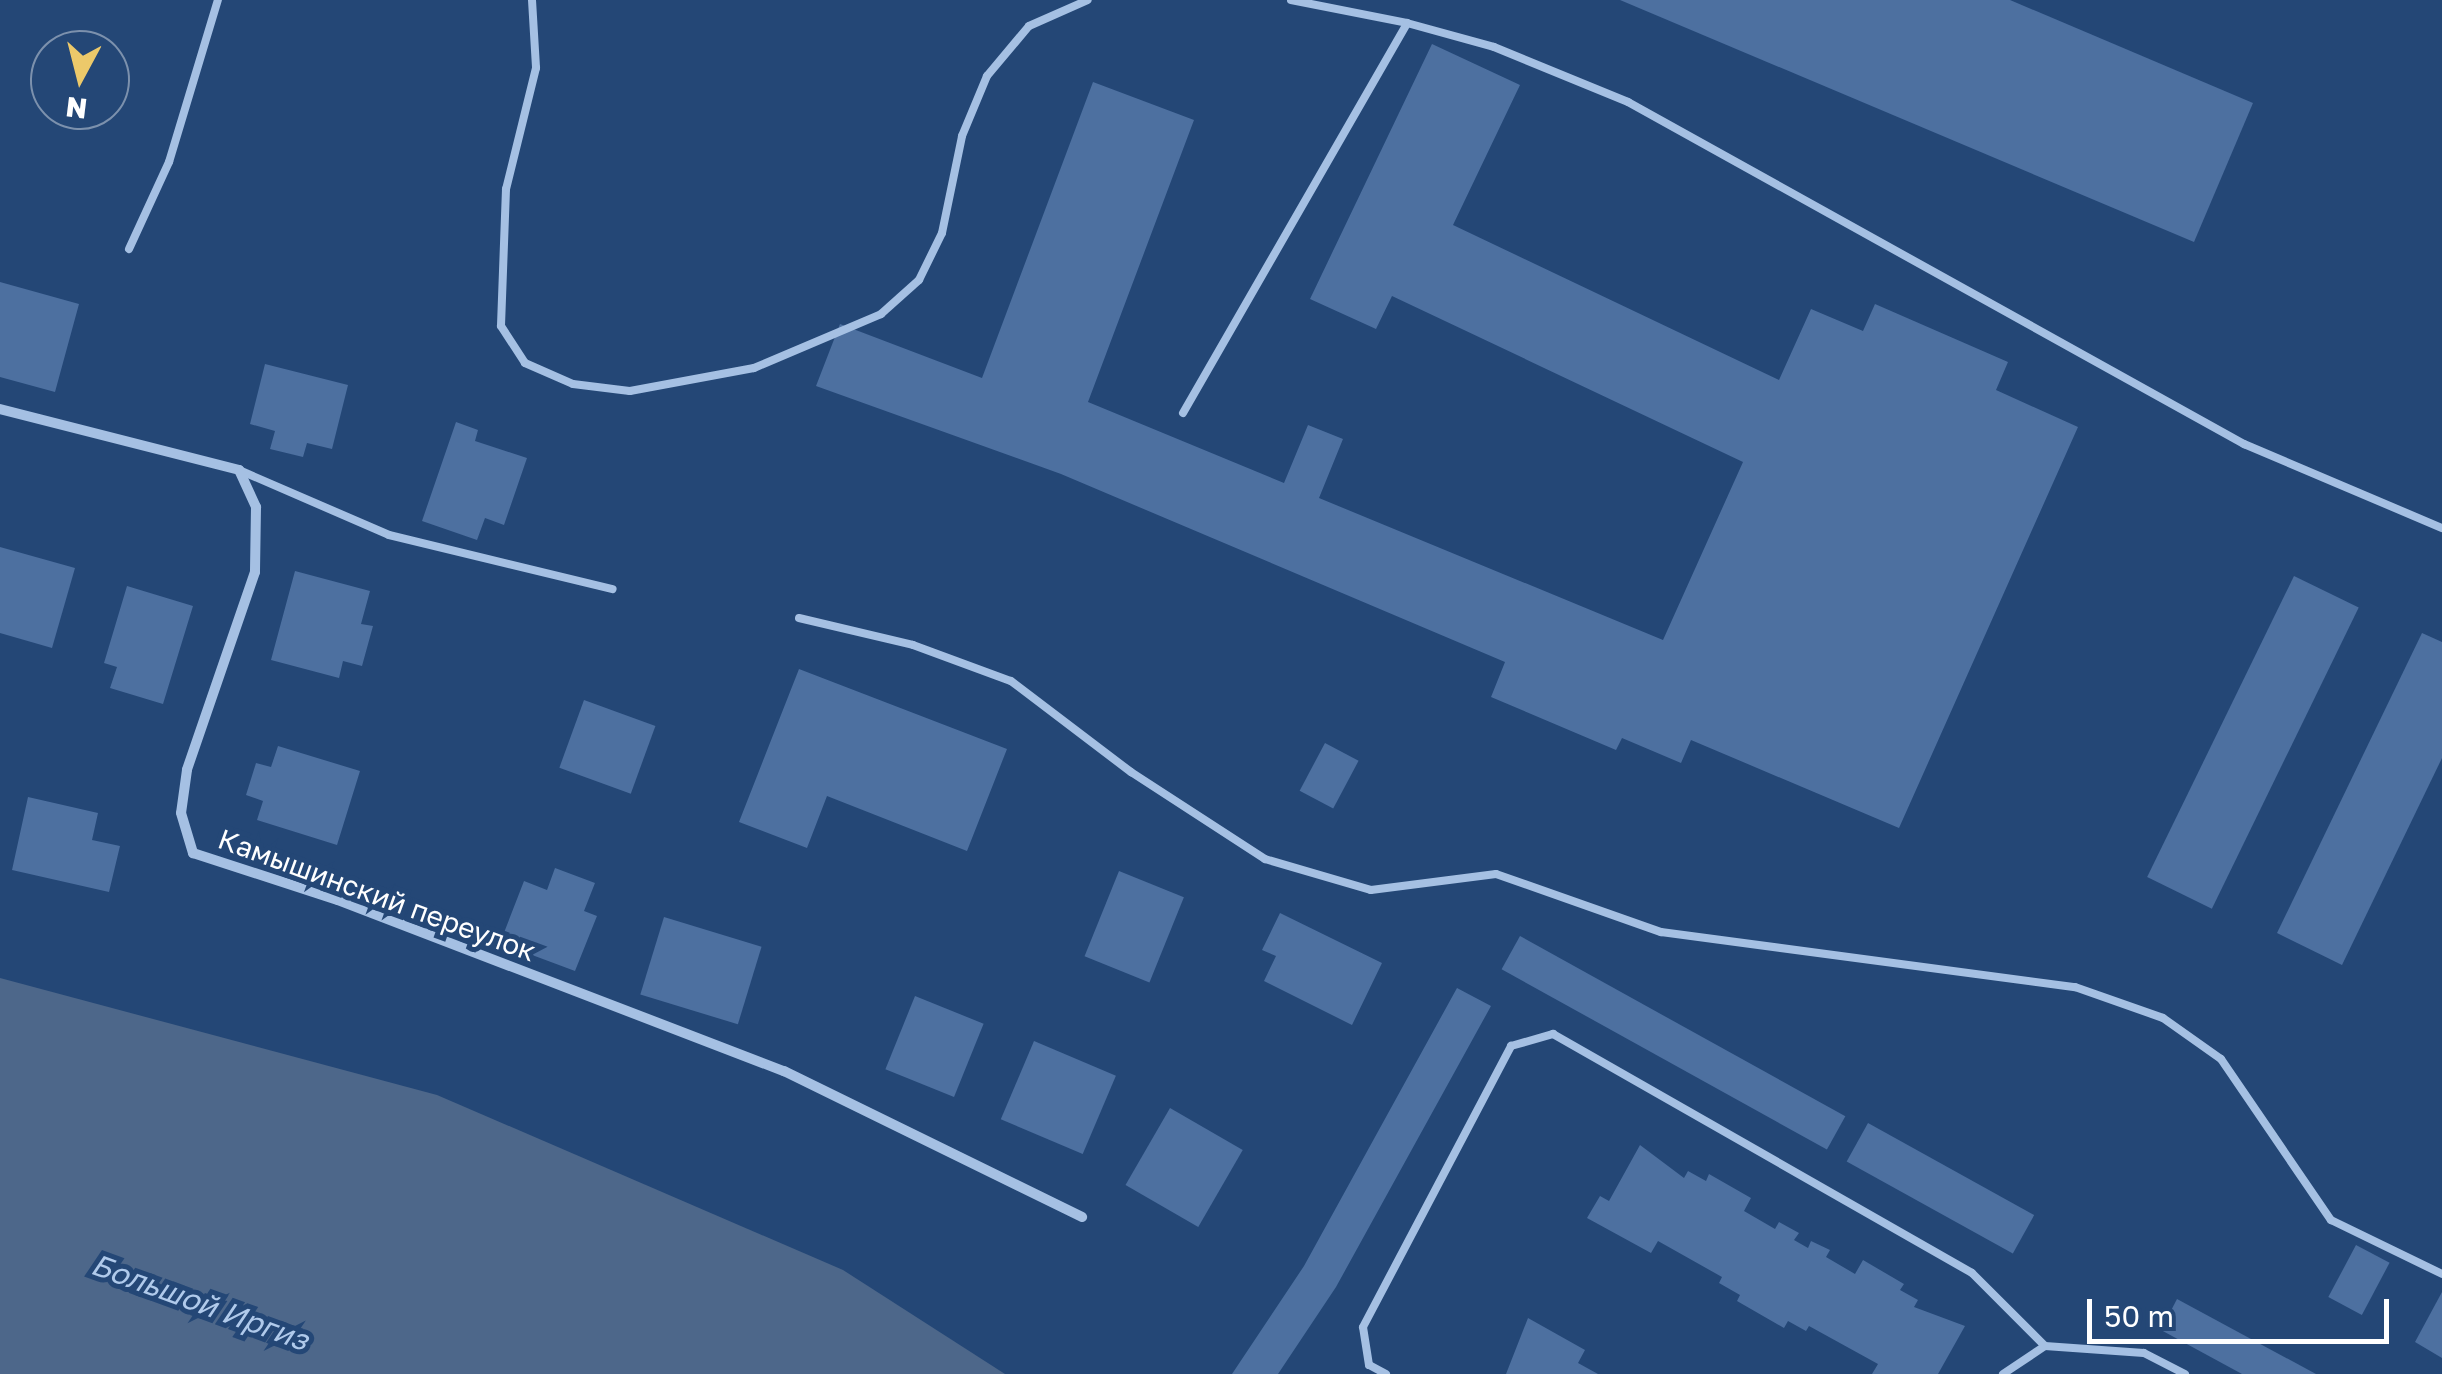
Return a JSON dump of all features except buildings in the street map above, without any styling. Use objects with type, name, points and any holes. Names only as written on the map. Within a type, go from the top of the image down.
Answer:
[{"type":"street","points":[[0,409],[239,470]]},
{"type":"street","name":"Камышинский переулок","points":[[239,470],[256,507],[255,572],[187,770],[181,813],[193,853],[338,900],[784,1071],[1082,1217]]},
{"type":"lane","points":[[129,248],[169,162],[218,0]]},
{"type":"lane","points":[[532,0],[536,68],[506,189],[501,326],[525,363],[573,384],[630,391],[754,368],[881,314],[919,280],[942,233],[962,136],[987,76],[1029,26],[1088,0]]},
{"type":"lane","points":[[1291,0],[1407,23],[1494,47],[1628,102],[2244,444],[2442,528]]},
{"type":"lane","points":[[1183,413],[1407,23]]},
{"type":"lane","points":[[239,470],[388,535],[612,590]]},
{"type":"lane","points":[[799,618],[913,645],[1011,681],[1131,772],[1265,859],[1370,890],[1496,874],[1661,932],[2075,987],[2163,1018],[2221,1059],[2330,1220],[2442,1274]]},
{"type":"lane","points":[[1386,1374],[1369,1364],[1362,1327],[1511,1046],[1553,1034],[1972,1273],[2045,1346]]},
{"type":"lane","points":[[2003,1374],[2045,1346],[2144,1352],[2185,1374]]},
{"type":"water","name":"Большой Иргиз","points":[[0,978],[437,1095],[843,1270],[1005,1374],[0,1374]]}]
